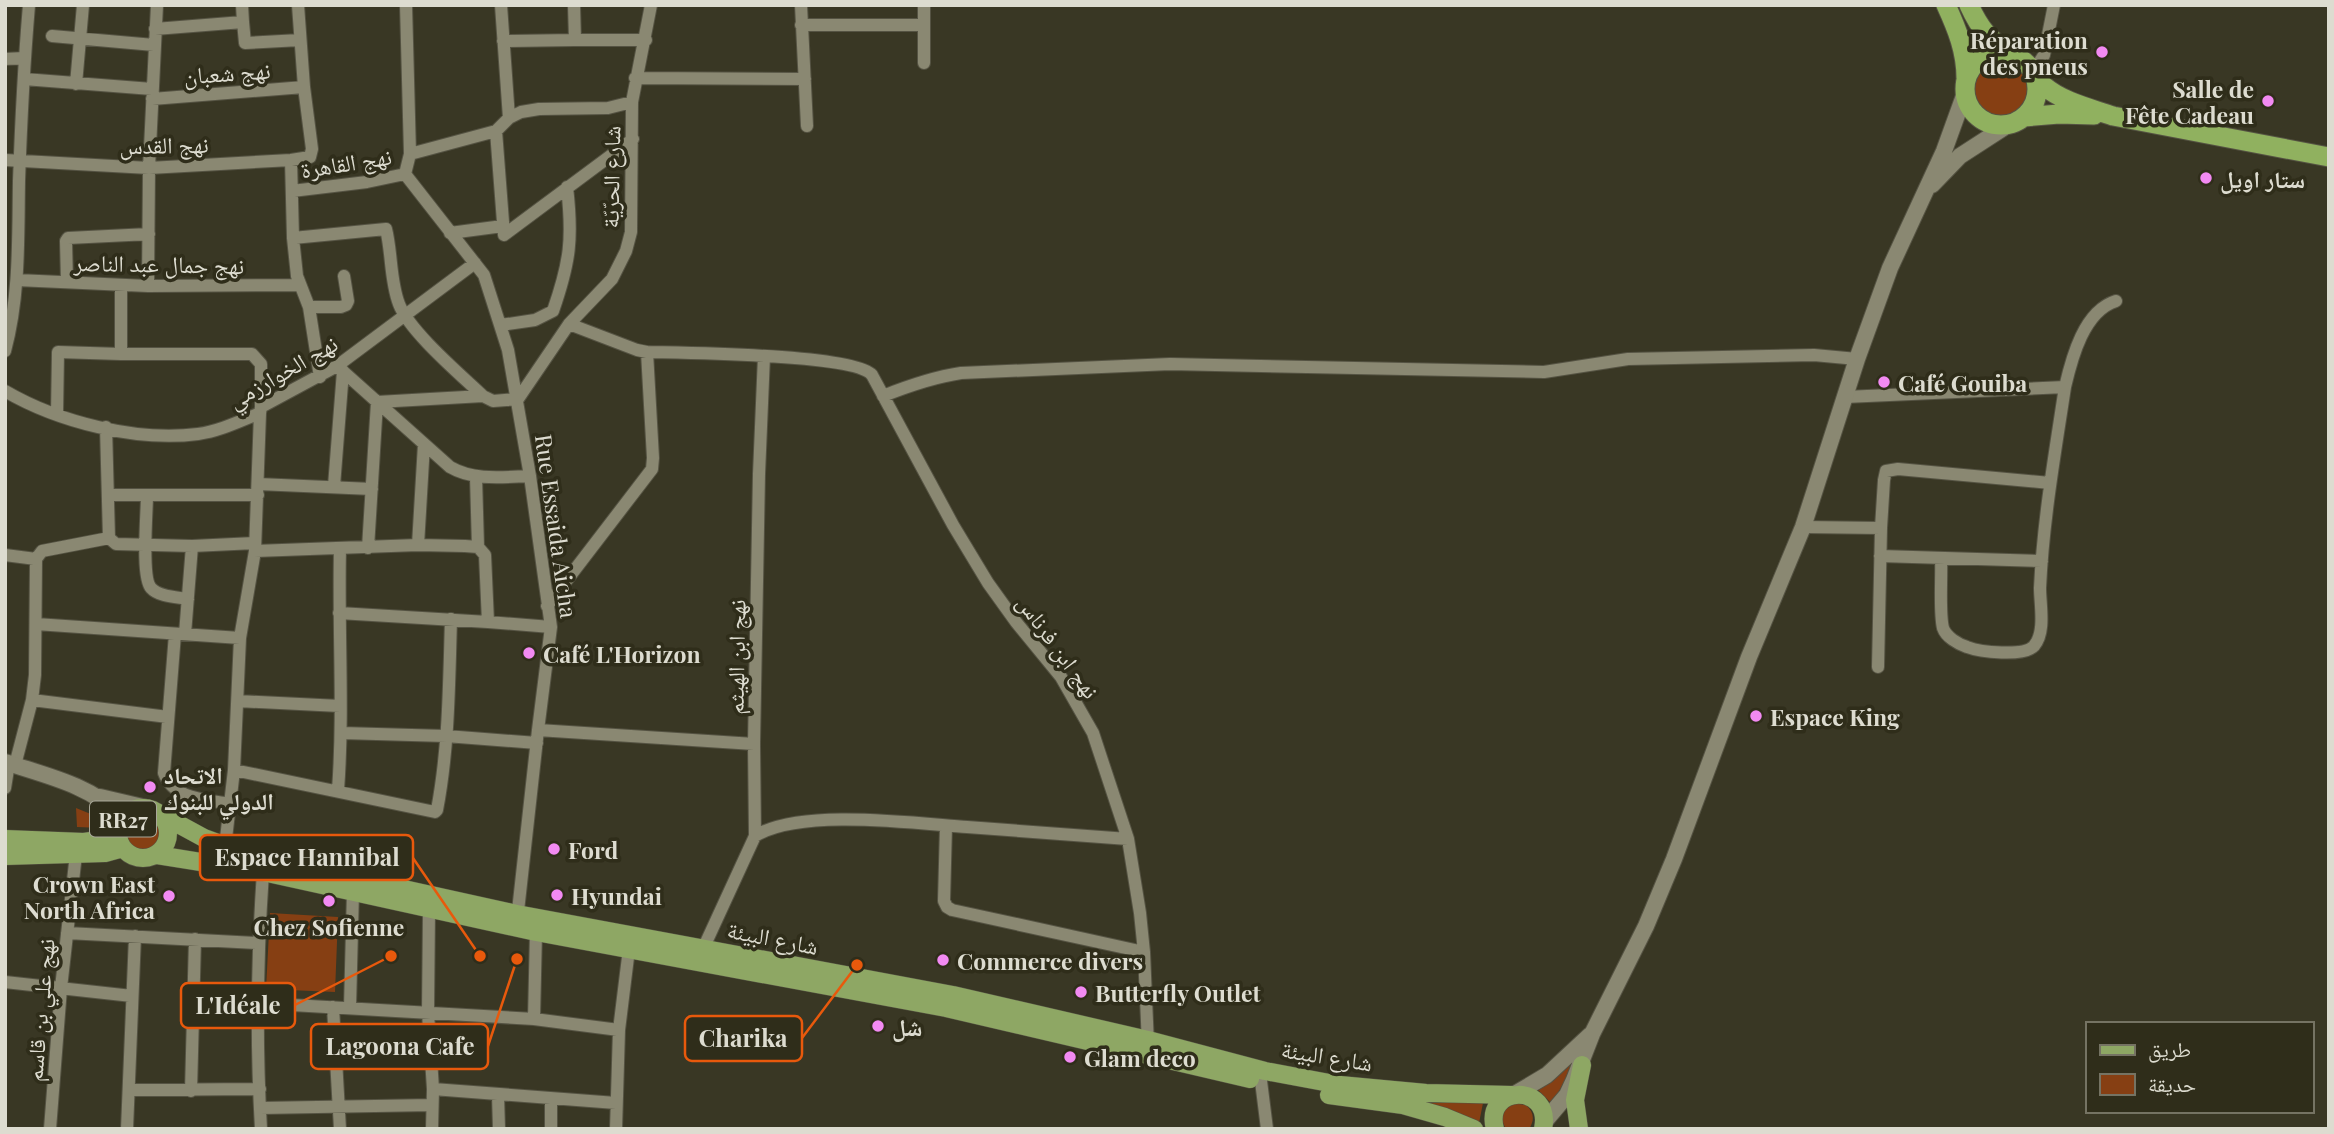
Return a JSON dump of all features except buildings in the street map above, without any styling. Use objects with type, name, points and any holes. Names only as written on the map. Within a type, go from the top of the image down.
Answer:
[{"type":"highway","points":[[1946,5],[1964,52],[1969,105],[1976,115],[1999,125],[2059,114],[2113,116]]},
{"type":"highway","points":[[1969,5],[1982,31],[1996,44],[2024,62],[2043,85],[2079,105],[2113,116],[2321,156]]},
{"type":"highway","points":[[1966,85],[1972,68],[1980,59],[1990,54],[2001,52],[2024,62],[2036,78],[2036,99],[2017,120]]},
{"type":"main road","points":[[1579,1129],[1576,1100],[1582,1065],[1592,1034],[1646,926],[1674,859],[1749,657],[1803,527],[1857,359],[1890,268],[1951,135],[1966,85]]},
{"type":"main road","points":[[1925,191],[1960,156],[2017,120]]},
{"type":"main road","points":[[10,764],[97,797],[152,811]]},
{"type":"main road","points":[[5,839],[83,842],[98,840],[119,827],[119,815],[97,797]]},
{"type":"main road","name":"RR27","points":[[131,811],[152,811],[165,820],[168,829],[164,848],[157,855],[139,858],[130,855],[120,843],[119,827],[131,811]]},
{"type":"main road","name":"شارع البيئة","points":[[152,811],[204,838],[250,855],[517,921],[536,932],[1149,1048],[1177,1049],[1340,1085],[1426,1093],[1513,1095]]},
{"type":"main road","points":[[5,856],[106,853],[123,848]]},
{"type":"main road","name":"شارع البيئة","points":[[157,855],[263,872],[429,909],[704,949],[953,995],[1149,1048],[1261,1082],[1403,1105],[1474,1129]]},
{"type":"main road","points":[[1495,1129],[1494,1114],[1497,1105],[1547,1075],[1592,1034]]},
{"type":"main road","points":[[1549,1126],[1582,1065]]},
{"type":"main road","name":"RR27","points":[[1513,1095],[1531,1097],[1538,1102],[1549,1126]]},
{"type":"street","points":[[5,351],[18,280],[24,58],[29,5]]},
{"type":"street","points":[[76,83],[83,5]]},
{"type":"street","points":[[148,286],[149,168],[157,5]]},
{"type":"street","points":[[242,5],[244,43],[300,40]]},
{"type":"street","points":[[298,5],[304,87]]},
{"type":"street","points":[[406,5],[410,154]]},
{"type":"street","points":[[501,5],[509,118]]},
{"type":"street","points":[[574,5],[575,40]]},
{"type":"street","name":"شارع الحرّيّة","points":[[518,399],[569,324],[612,279],[626,251],[631,232],[632,102],[651,5]]},
{"type":"street","points":[[801,5],[807,126]]},
{"type":"street","points":[[924,62],[925,5]]},
{"type":"street","points":[[2024,62],[2039,63],[2044,55],[2054,5]]},
{"type":"street","points":[[155,30],[243,22]]},
{"type":"street","points":[[801,26],[923,24]]},
{"type":"street","points":[[52,36],[154,46]]},
{"type":"street","points":[[503,41],[646,40]]},
{"type":"street","points":[[5,59],[24,58]]},
{"type":"street","points":[[635,78],[805,79]]},
{"type":"street","name":"نهج شعبان","points":[[24,79],[152,94],[304,87]]},
{"type":"street","name":"نهج القدس","points":[[5,160],[149,168],[308,158],[312,155],[312,149],[304,87]]},
{"type":"street","points":[[504,230],[496,131],[509,118],[521,112],[539,109],[608,108],[632,102]]},
{"type":"street","name":"نهج القاهرة","points":[[292,191],[367,182],[405,174],[410,154],[496,131]]},
{"type":"street","points":[[450,233],[504,230],[633,139]]},
{"type":"street","points":[[291,160],[293,238],[299,285],[309,307],[320,377]]},
{"type":"street","name":"Rue Essaida Aicha","points":[[405,174],[484,275],[502,325],[518,399],[530,476],[551,626],[517,921]]},
{"type":"street","points":[[502,325],[535,320],[553,311],[570,249],[571,224],[567,187]]},
{"type":"street","points":[[293,238],[386,229],[398,303],[405,317],[446,362],[484,396],[493,401],[518,399]]},
{"type":"street","points":[[67,282],[68,238],[149,234]]},
{"type":"street","name":"نهج الخوارزمي","points":[[5,391],[43,411],[106,427],[153,435],[198,434],[220,429],[340,369],[475,263]]},
{"type":"street","points":[[309,307],[346,305],[348,302],[344,276]]},
{"type":"street","name":"نهج جمال عبد الناصر","points":[[18,280],[148,286],[299,285]]},
{"type":"street","points":[[121,285],[121,354]]},
{"type":"street","points":[[1941,558],[1944,629],[1952,640],[1965,647],[1986,652],[2024,651],[2033,647],[2039,637],[2041,625],[2042,561],[2050,483],[2065,387],[2074,352],[2083,335],[2102,307],[2116,301]]},
{"type":"street","points":[[569,324],[637,351],[764,355]]},
{"type":"street","points":[[57,415],[58,352],[252,354],[261,364],[256,547],[240,638],[234,770],[225,847]]},
{"type":"street","points":[[547,606],[652,469],[647,352]]},
{"type":"street","name":"نهج ابن فرناس","points":[[764,355],[844,364],[868,370],[988,583],[1061,677],[1076,701],[1100,751],[1128,839],[1140,913],[1149,1048]]},
{"type":"street","name":"نهج ابن الهيثم","points":[[704,949],[755,836],[759,474],[764,355]]},
{"type":"street","points":[[883,396],[931,379],[961,373],[1170,364],[1545,372],[1628,359],[1814,355],[1857,359]]},
{"type":"street","points":[[340,369],[450,467],[477,477],[530,476]]},
{"type":"street","points":[[334,486],[340,369]]},
{"type":"street","points":[[1845,397],[2065,387]]},
{"type":"street","points":[[377,402],[484,396]]},
{"type":"street","points":[[368,548],[377,402]]},
{"type":"street","points":[[106,427],[109,538],[116,544],[340,550],[418,545],[478,547]]},
{"type":"street","points":[[418,545],[424,444]]},
{"type":"street","points":[[1878,667],[1881,528],[1886,471],[1890,469],[2050,483]]},
{"type":"street","points":[[477,477],[478,547],[485,555],[488,622]]},
{"type":"street","points":[[109,495],[334,486],[372,489]]},
{"type":"street","points":[[147,495],[145,561],[149,583],[152,589],[160,594],[188,600]]},
{"type":"street","points":[[1803,527],[1881,528]]},
{"type":"street","points":[[5,788],[10,764],[33,700],[37,651],[36,559],[42,551],[109,538]]},
{"type":"street","points":[[192,546],[188,600],[180,634],[168,717],[164,773],[167,782],[183,795],[230,804]]},
{"type":"street","points":[[338,790],[342,733],[340,550]]},
{"type":"street","points":[[5,555],[36,559]]},
{"type":"street","points":[[1880,556],[2042,561]]},
{"type":"street","points":[[339,613],[551,626]]},
{"type":"street","points":[[234,770],[435,812],[441,789],[446,736],[451,619]]},
{"type":"street","points":[[36,624],[240,638]]},
{"type":"street","points":[[33,700],[168,717]]},
{"type":"street","points":[[238,701],[340,706]]},
{"type":"street","points":[[342,733],[537,736],[754,744]]},
{"type":"street","points":[[755,836],[782,824],[856,820],[1128,839]]},
{"type":"street","points":[[946,826],[944,901],[952,910],[1144,953]]},
{"type":"street","name":"نهج علي بن قاسم","points":[[50,1129],[61,988],[76,855]]},
{"type":"street","points":[[261,1129],[257,1003],[263,872]]},
{"type":"street","points":[[350,1007],[353,891]]},
{"type":"street","points":[[429,909],[428,1013],[433,1089],[432,1129]]},
{"type":"street","points":[[534,1019],[536,932]]},
{"type":"street","points":[[67,933],[258,943]]},
{"type":"street","points":[[127,1129],[135,936]]},
{"type":"street","points":[[191,1091],[194,939]]},
{"type":"street","points":[[616,1129],[619,1030],[629,949]]},
{"type":"street","points":[[5,982],[132,996]]},
{"type":"street","points":[[257,1003],[534,1019],[619,1030]]},
{"type":"street","points":[[333,1007],[340,1129]]},
{"type":"street","points":[[1261,1082],[1267,1129]]},
{"type":"street","points":[[129,1090],[260,1089]]},
{"type":"street","points":[[433,1089],[616,1103]]},
{"type":"street","points":[[498,1095],[499,1129]]},
{"type":"street","points":[[551,1099],[551,1129]]},
{"type":"street","points":[[260,1108],[432,1105]]},
{"type":"green space","points":[[2001,62],[2020,70],[2028,89],[2020,108],[2001,116],[1982,108],[1974,89],[1982,70]]},
{"type":"green space","points":[[76,808],[103,819],[104,826],[77,827]]},
{"type":"green space","points":[[142,815],[155,821],[161,834],[155,847],[142,853],[129,847],[123,834],[129,821]]},
{"type":"green space","points":[[270,913],[338,917],[335,992],[266,989]]},
{"type":"green space","points":[[1582,1050],[1552,1104],[1535,1087]]},
{"type":"green space","points":[[1424,1103],[1483,1103],[1479,1123]]},
{"type":"green space","points":[[1513,1103],[1526,1105],[1531,1110],[1533,1119],[1529,1129],[1506,1129],[1502,1121],[1503,1112]]},
{"type":"place","name":"Réparation des pneus","points":[[2102,52]]},
{"type":"place","name":"Salle de Fête Cadeau","points":[[2268,101]]},
{"type":"place","name":"ستار اويل","points":[[2206,178]]},
{"type":"place","name":"Café Gouiba","points":[[1884,382]]},
{"type":"place","name":"Café L'Horizon","points":[[529,653]]},
{"type":"place","name":"Espace King","points":[[1756,716]]},
{"type":"place","name":"الاتحاد الدولي للبنوك","points":[[150,787]]},
{"type":"place","name":"Ford","points":[[554,849]]},
{"type":"place","name":"Hyundai","points":[[557,895]]},
{"type":"place","name":"Crown East North Africa","points":[[169,896]]},
{"type":"place","name":"Chez Sofienne","points":[[329,901]]},
{"type":"place","name":"L'Idéale","points":[[391,956]]},
{"type":"place","name":"Espace Hannibal","points":[[480,956]]},
{"type":"place","name":"Lagoona Cafe","points":[[517,959]]},
{"type":"place","name":"Commerce divers","points":[[943,960]]},
{"type":"place","name":"Charika","points":[[857,965]]},
{"type":"place","name":"Butterfly Outlet","points":[[1081,992]]},
{"type":"place","name":"شل","points":[[878,1026]]},
{"type":"place","name":"Glam deco","points":[[1070,1057]]}]
